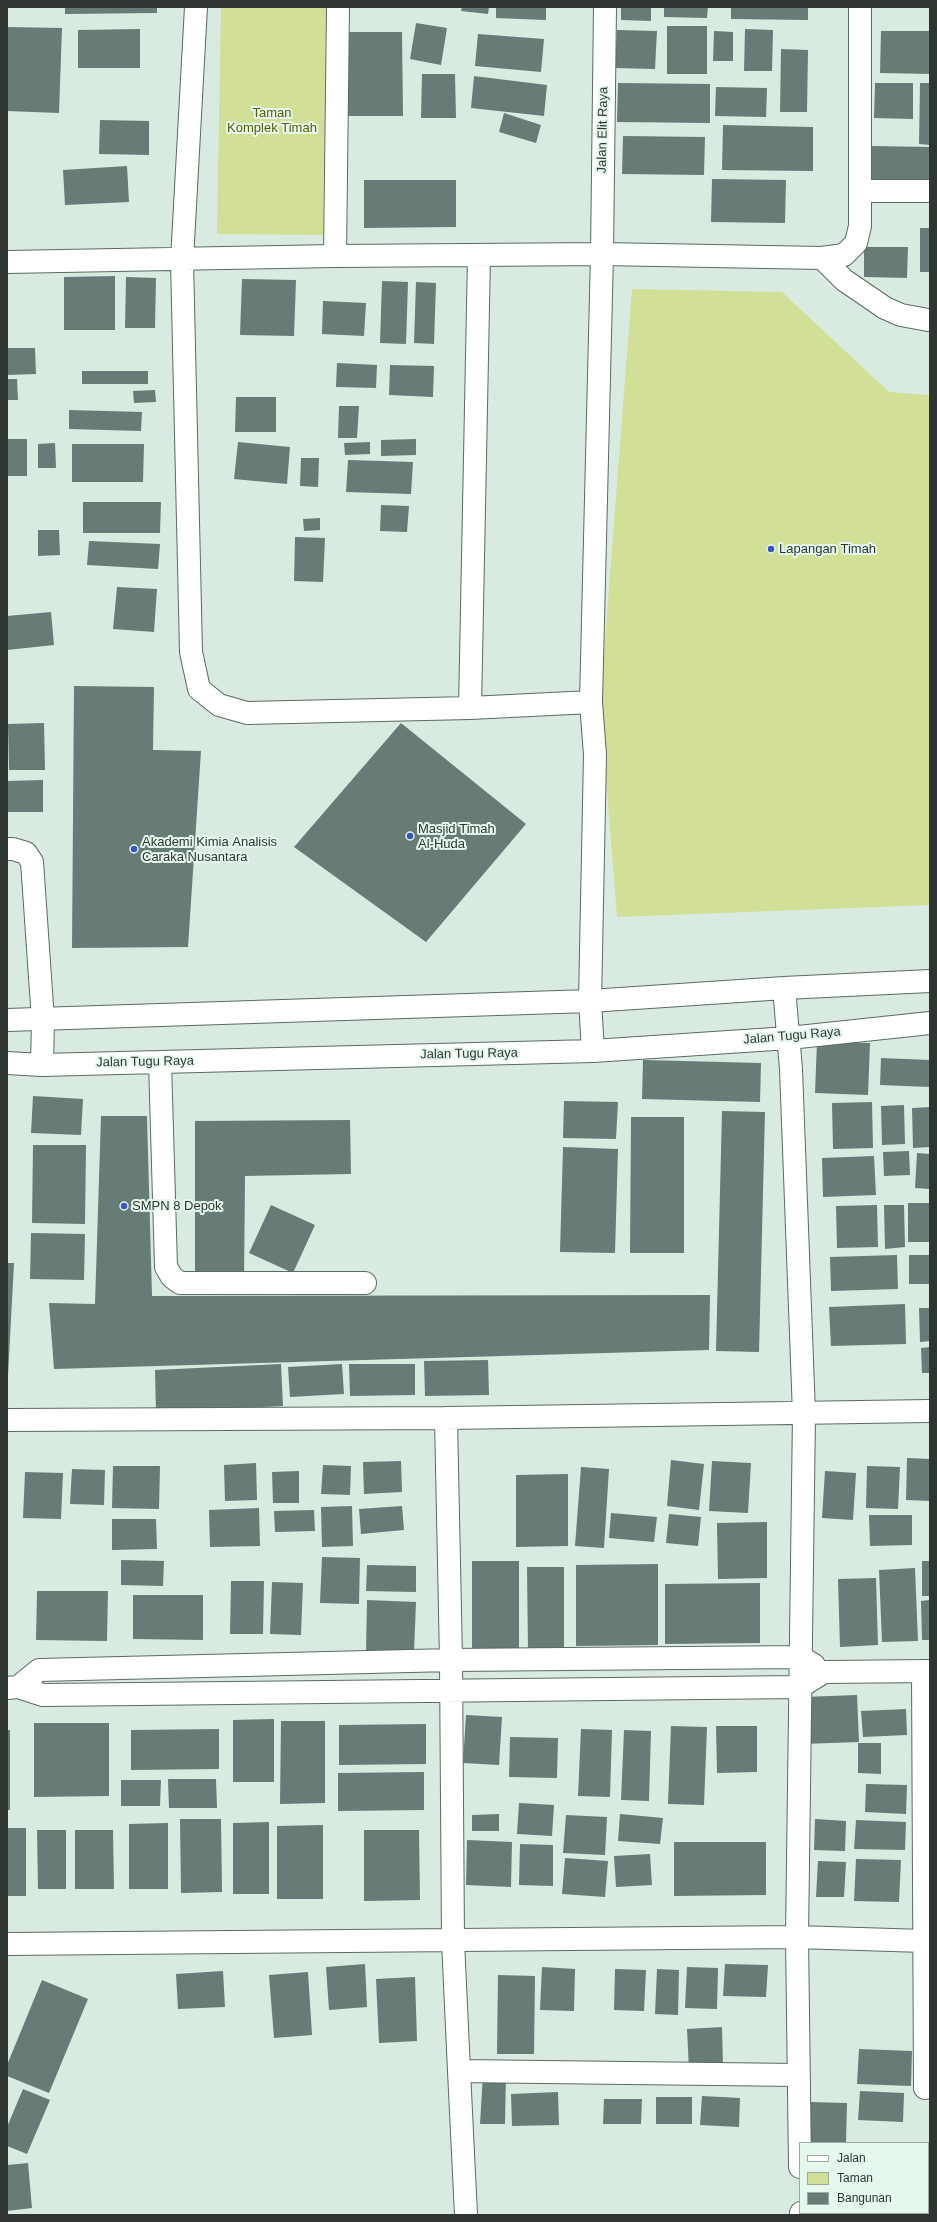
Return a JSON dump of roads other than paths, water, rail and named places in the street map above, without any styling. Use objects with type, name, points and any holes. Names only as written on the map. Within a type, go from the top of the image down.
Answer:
[{"type":"street","points":[[196,7],[182,260],[191,652],[199,689],[219,705],[247,713],[470,708],[591,702]]},
{"type":"street","points":[[335,256],[338,7]]},
{"type":"street","name":"Jalan Elit Raya","points":[[593,1051],[590,1001],[596,755],[591,702],[602,254],[605,7]]},
{"type":"street","points":[[7,262],[182,260],[335,256],[602,254],[822,258],[844,255],[856,243],[860,226],[860,7]]},
{"type":"street","points":[[860,191],[930,191]]},
{"type":"street","points":[[470,708],[479,256]]},
{"type":"street","points":[[822,258],[844,280],[879,305],[901,315],[928,320]]},
{"type":"street","points":[[7,849],[13,849],[26,853],[32,862],[43,1020],[42,1065]]},
{"type":"street","points":[[7,1020],[590,1001],[784,988],[930,982]]},
{"type":"street","points":[[784,988],[789,1038],[804,1414],[798,1937],[799,2142]]},
{"type":"street","name":"Jalan Tugu Raya","points":[[7,1063],[42,1065],[593,1051],[789,1038],[930,1023]]},
{"type":"street","points":[[160,1062],[166,1267],[172,1277],[180,1283],[365,1283]]},
{"type":"street","points":[[7,1420],[446,1418],[930,1411]]},
{"type":"street","points":[[446,1418],[451,1690],[453,1941],[466,2215]]},
{"type":"street","points":[[12,1688],[39,1670],[450,1660],[802,1657],[824,1672]]},
{"type":"street","points":[[12,1688],[43,1696],[800,1687],[824,1672],[927,1671],[924,1941],[925,2088]]},
{"type":"street","points":[[7,1944],[798,1937],[924,1941]]},
{"type":"street","points":[[459,2071],[798,2075]]},
{"type":"place","name":"Lapangan Timah","points":[[771,549]]},
{"type":"place","name":"Masjid Timah Al-Huda","points":[[410,836]]},
{"type":"place","name":"Akademi Kimia Analisis Caraka Nusantara","points":[[134,849]]},
{"type":"place","name":"SMPN 8 Depok","points":[[124,1206]]},
{"type":"park label","name":"Taman Komplek Timah","points":[[272,120]]}]
